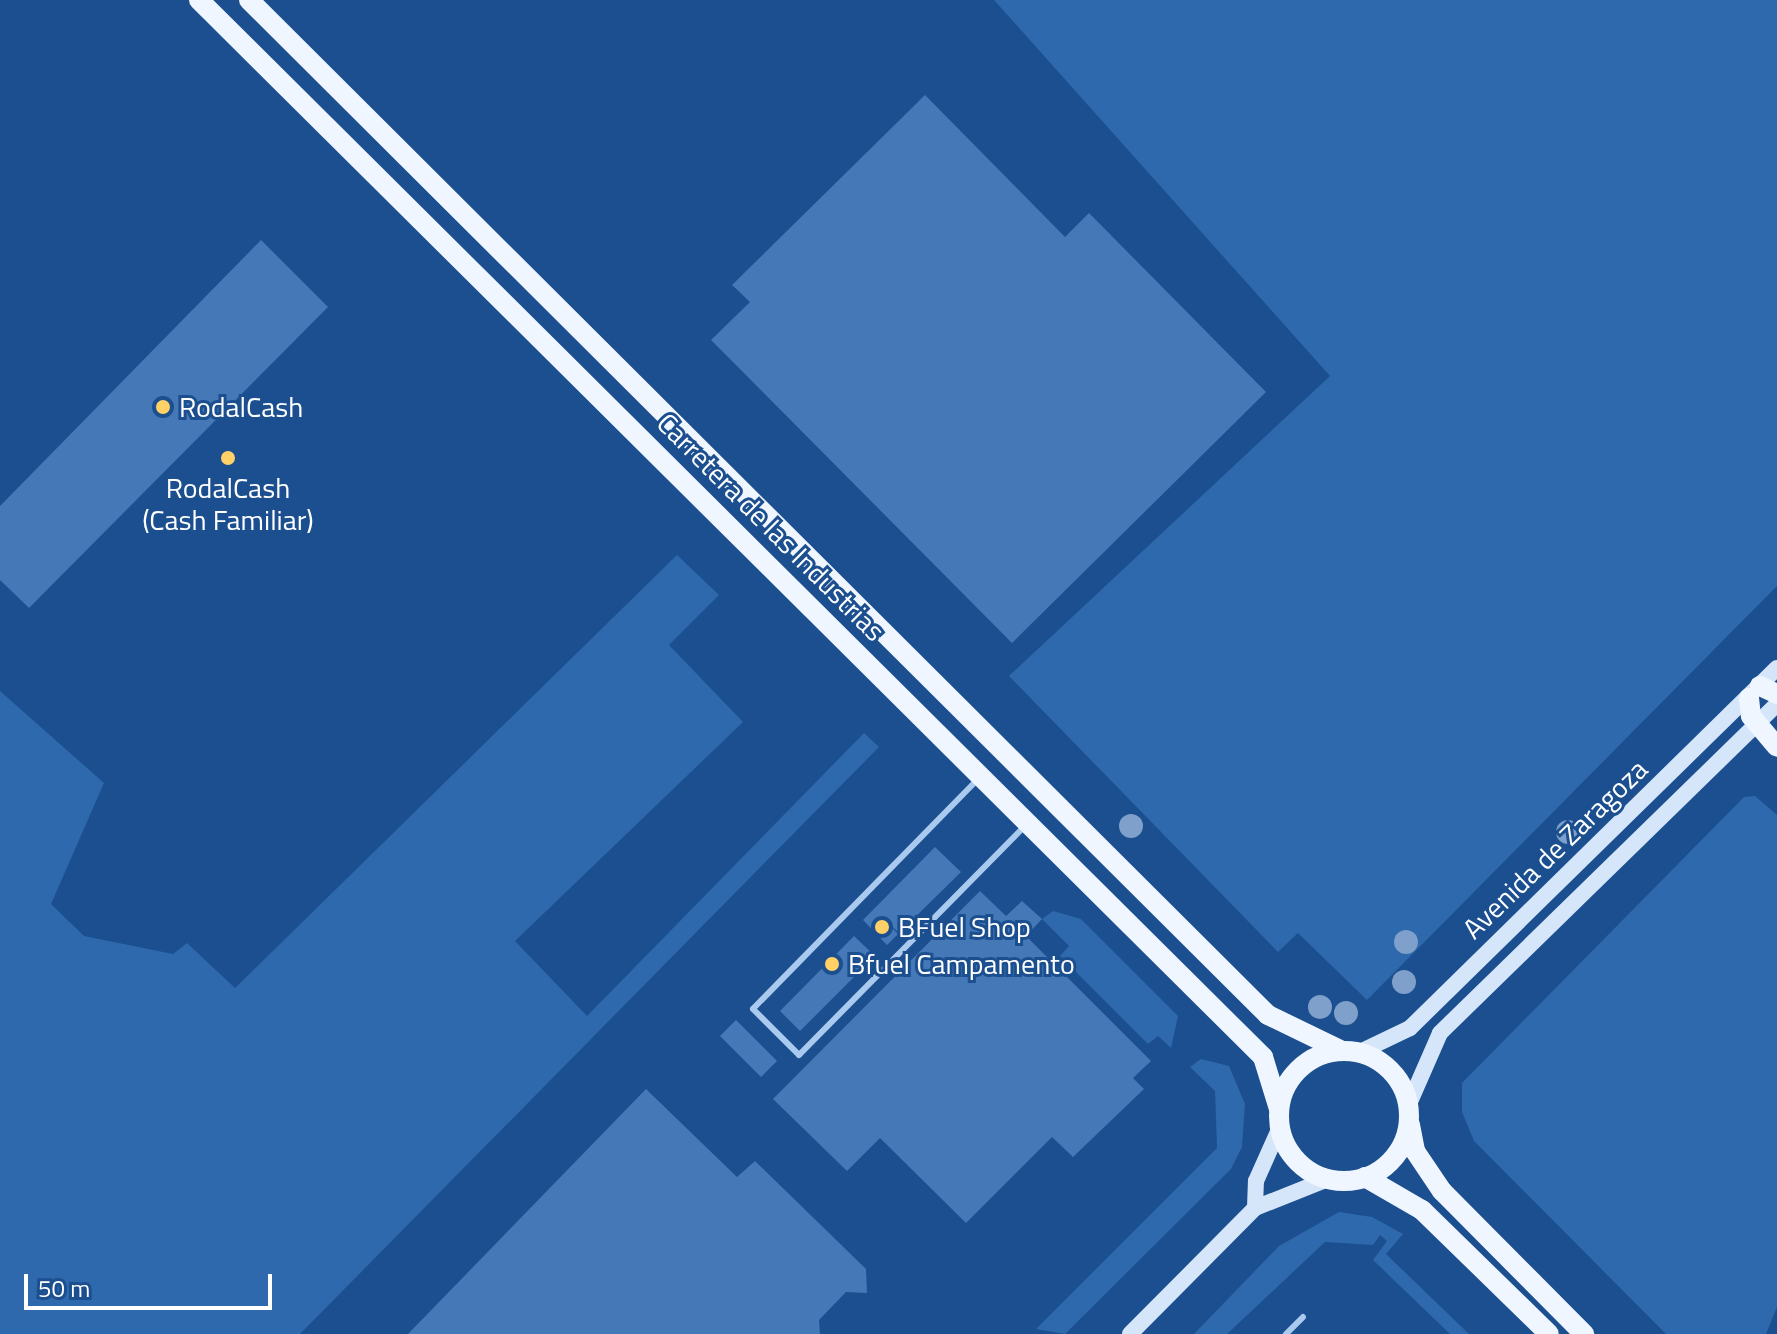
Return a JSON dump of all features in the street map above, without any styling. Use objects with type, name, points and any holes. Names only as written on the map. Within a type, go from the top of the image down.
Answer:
[{"type":"main road","name":"Carretera de las Industrias","points":[[199,0],[1263,1057],[1280,1118]]},
{"type":"main road","name":"Carretera de las Industrias","points":[[249,0],[1268,1015],[1351,1052]]},
{"type":"main road","points":[[1762,693],[1757,724],[1777,747]]},
{"type":"main road","points":[[1409,1113],[1395,1156],[1365,1177],[1328,1179],[1297,1160],[1280,1118],[1306,1062],[1351,1052],[1392,1071],[1409,1113],[1415,1151],[1442,1191],[1584,1334]]},
{"type":"main road","points":[[1365,1177],[1422,1210],[1549,1334]]},
{"type":"street","name":"Avenida de Zaragoza","points":[[1351,1052],[1410,1028],[1762,693],[1777,668]]},
{"type":"street","name":"Avenida de Zaragoza","points":[[1409,1113],[1440,1033],[1777,704]]},
{"type":"street","points":[[1255,1208],[1256,1181],[1280,1118]]},
{"type":"street","points":[[1130,1334],[1255,1208],[1328,1179]]},
{"type":"lane","points":[[982,776],[753,1009],[799,1055],[1028,822]]},
{"type":"lane","points":[[1286,1334],[1303,1317]]},
{"type":"shaded area","points":[[994,0],[1777,0],[1777,586],[1367,1000],[1298,933],[1278,952],[1009,676],[1330,376]]},
{"type":"shaded area","points":[[677,555],[719,595],[669,645],[743,722],[515,941],[587,1016],[864,733],[879,747],[300,1334],[0,1334],[0,691],[104,783],[51,904],[84,936],[173,954],[187,943],[235,988]]},
{"type":"shaded area","points":[[1755,796],[1777,815],[1777,1307],[1766,1334],[1666,1334],[1474,1141],[1462,1112],[1462,1083],[1744,797]]},
{"type":"shaded area","points":[[1053,911],[1081,919],[1178,1016],[1171,1048],[1158,1036],[1148,1044],[1060,956],[1069,946],[1042,919]]},
{"type":"shaded area","points":[[1201,1059],[1229,1066],[1245,1104],[1242,1147],[1231,1169],[1065,1334],[1036,1329],[1217,1148],[1215,1091],[1190,1067]]},
{"type":"shaded area","points":[[1339,1212],[1372,1217],[1403,1234],[1386,1254],[1469,1334],[1450,1334],[1373,1260],[1387,1241],[1380,1235],[1373,1245],[1325,1242],[1227,1334],[1194,1334],[1279,1246]]},
{"type":"building","points":[[925,95],[1065,237],[1089,213],[1266,392],[1012,643],[711,340],[750,302],[732,285]]},
{"type":"building","name":"RodalCash","points":[[261,240],[328,307],[29,608],[0,580],[0,506]]},
{"type":"building","points":[[935,847],[961,872],[899,933],[881,916],[898,934],[887,945],[863,920]]},
{"type":"building","points":[[980,891],[1006,916],[1022,901],[1042,919],[1026,936],[1151,1061],[1133,1078],[1144,1089],[1073,1157],[1052,1137],[966,1223],[880,1138],[847,1171],[773,1099]]},
{"type":"building","points":[[854,936],[875,956],[800,1031],[780,1011]]},
{"type":"building","points":[[736,1020],[777,1061],[761,1077],[720,1036]]},
{"type":"building","points":[[646,1089],[737,1177],[755,1161],[866,1269],[867,1293],[846,1292],[819,1320],[820,1334],[408,1334]]},
{"type":"place","name":"RodalCash","points":[[163,407]]},
{"type":"place","name":"RodalCash (Cash Familiar)","points":[[228,458]]},
{"type":"place","name":"BFuel Shop","points":[[882,927]]},
{"type":"place","name":"Bfuel Campamento","points":[[832,964]]}]
